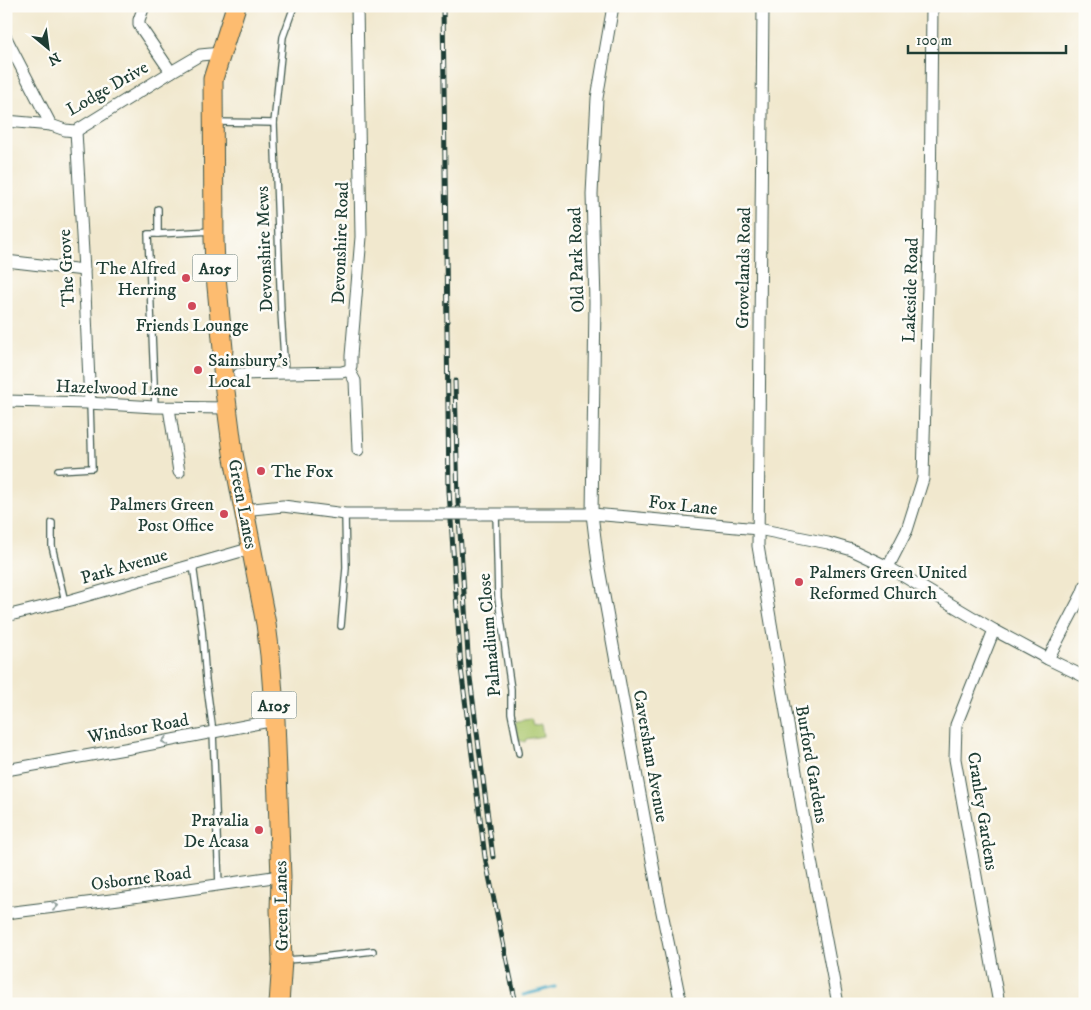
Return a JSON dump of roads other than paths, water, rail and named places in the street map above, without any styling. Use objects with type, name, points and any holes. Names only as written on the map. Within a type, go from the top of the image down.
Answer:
[{"type":"main road","name":"Green Lanes","points":[[236,6],[214,79],[215,266],[227,408],[270,654],[275,720],[281,877],[282,960],[279,1004]]},
{"type":"street","name":"Devonshire Road","points":[[349,370],[351,366],[361,237],[357,6]]},
{"type":"street","name":"Old Park Road","points":[[592,514],[595,302],[592,194],[597,98],[613,6]]},
{"type":"street","name":"Grovelands Road","points":[[758,530],[763,6]]},
{"type":"street","name":"Lakeside Road","points":[[888,567],[907,530],[923,479],[930,207],[932,6]]},
{"type":"street","points":[[144,9],[139,25],[171,72]]},
{"type":"street","points":[[6,38],[51,125]]},
{"type":"street","name":"Lodge Drive","points":[[6,121],[51,125],[65,130],[76,131],[200,55],[221,53]]},
{"type":"street","name":"The Grove","points":[[76,131],[90,403]]},
{"type":"street","points":[[6,261],[84,270]]},
{"type":"street","points":[[239,374],[342,372],[349,370],[355,381],[358,450]]},
{"type":"street","name":"Hazelwood Lane","points":[[6,401],[90,403],[155,408],[227,408]]},
{"type":"street","points":[[169,408],[179,472]]},
{"type":"street","name":"Fox Lane","points":[[244,510],[283,506],[345,514],[592,514],[758,530],[852,550],[888,567],[994,630],[1085,677]]},
{"type":"street","name":"Caversham Avenue","points":[[592,514],[601,580],[658,893],[681,1004]]},
{"type":"street","name":"Burford Gardens","points":[[758,530],[758,546],[810,855],[838,1004]]},
{"type":"street","name":"Park Avenue","points":[[6,616],[65,602],[252,548]]},
{"type":"street","points":[[1048,659],[1085,586]]},
{"type":"street","name":"Cranley Gardens","points":[[994,630],[956,725],[955,759],[999,1004]]},
{"type":"street","name":"Windsor Road","points":[[6,770],[275,720]]},
{"type":"street","name":"Osborne Road","points":[[6,912],[281,877]]},
{"type":"lane","name":"Devonshire Mews","points":[[285,374],[274,123],[283,37],[293,10]]},
{"type":"lane","points":[[214,122],[274,123]]},
{"type":"lane","points":[[158,209],[158,234]]},
{"type":"lane","points":[[155,408],[148,234],[214,232]]},
{"type":"lane","points":[[58,470],[92,468],[90,403]]},
{"type":"lane","points":[[341,626],[346,568],[345,514]]},
{"type":"lane","name":"Palmadium Close","points":[[491,514],[498,598],[510,680],[512,713],[519,753]]},
{"type":"lane","points":[[52,523],[52,546],[65,602]]},
{"type":"lane","points":[[193,565],[213,732],[219,885]]},
{"type":"lane","points":[[282,960],[373,951]]},
{"type":"waterway","points":[[523,995],[555,987]]},
{"type":"railway","points":[[443,6],[449,491],[461,668],[485,857],[516,1004]]},
{"type":"railway","points":[[455,381],[458,501],[469,670],[493,857]]},
{"type":"place","name":"The Alfred Herring","points":[[186,278]]},
{"type":"place","name":"Friends Lounge","points":[[192,306]]},
{"type":"place","name":"Sainsbury's Local","points":[[198,370]]},
{"type":"place","name":"The Fox","points":[[261,471]]},
{"type":"place","name":"Palmers Green Post Office","points":[[224,514]]},
{"type":"place","name":"Palmers Green United Reformed Church","points":[[799,582]]},
{"type":"place","name":"Pravalia De Acasa","points":[[259,830]]}]
